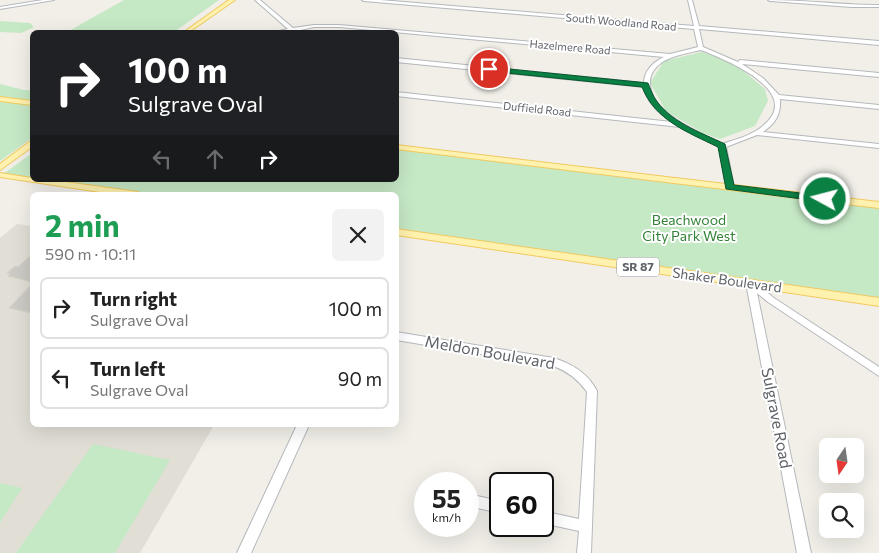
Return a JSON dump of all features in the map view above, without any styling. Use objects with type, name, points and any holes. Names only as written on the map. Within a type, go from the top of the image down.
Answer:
[{"type":"main road","points":[[189,30],[232,0]]},
{"type":"main road","points":[[0,99],[30,103]]},
{"type":"main road","points":[[0,168],[30,146]]},
{"type":"main road","points":[[399,147],[879,205]]},
{"type":"main road","points":[[0,175],[30,180]]},
{"type":"main road","points":[[47,182],[117,192]]},
{"type":"main road","name":"Shaker Boulevard","points":[[399,233],[879,302]]},
{"type":"street","points":[[0,8],[52,0]]},
{"type":"street","points":[[257,0],[292,30]]},
{"type":"street","name":"South Woodland Road","points":[[364,0],[879,43]]},
{"type":"street","points":[[690,0],[701,48]]},
{"type":"street","points":[[770,0],[879,6]]},
{"type":"street","name":"Hazelmere Road","points":[[297,30],[314,26],[338,26],[382,30]]},
{"type":"street","name":"Hazelmere Road","points":[[399,32],[670,56]]},
{"type":"street","points":[[701,48],[736,62],[758,75],[777,98],[777,113],[770,123],[756,133],[722,146],[679,125],[662,112],[650,98],[645,85],[648,75],[656,63],[670,56],[701,48]]},
{"type":"street","points":[[399,60],[645,85]]},
{"type":"street","points":[[736,62],[879,74]]},
{"type":"street","name":"Duffield Road","points":[[399,94],[679,125]]},
{"type":"street","points":[[777,98],[879,108]]},
{"type":"street","points":[[756,133],[879,146]]},
{"type":"street","points":[[722,146],[730,187]]},
{"type":"street","points":[[750,283],[771,300],[879,372]]},
{"type":"street","name":"Sulgrave Road","points":[[750,283],[804,553]]},
{"type":"street","name":"Meldon Boulevard","points":[[399,336],[554,362],[569,368],[584,378],[592,391],[584,553]]},
{"type":"street","points":[[244,553],[302,427]]},
{"type":"street","points":[[554,519],[585,526]]},
{"type":"shaded area","points":[[17,224],[30,226],[30,427],[213,427],[140,553],[0,553],[0,238]]},
{"type":"green space","points":[[124,0],[219,0],[177,30],[71,30]]},
{"type":"green space","points":[[0,21],[30,23],[34,27],[21,33],[0,32]]},
{"type":"green space","points":[[702,52],[734,63],[765,89],[768,101],[755,126],[720,139],[703,133],[666,111],[650,83],[664,61]]},
{"type":"green space","points":[[0,84],[30,90],[30,101],[0,97]]},
{"type":"green space","points":[[0,100],[30,104],[30,139],[0,161]]},
{"type":"green space","name":"Beachwood City Park West","points":[[399,147],[879,205],[879,302],[399,232],[399,192],[117,192],[48,182],[399,182]]},
{"type":"green space","points":[[30,154],[30,180],[2,175]]},
{"type":"green space","points":[[93,444],[170,460],[115,553],[16,553]]},
{"type":"green space","points":[[0,483],[22,488],[0,523]]},
{"type":"building","points":[[30,256],[30,282],[8,276],[10,274],[7,273],[15,266],[18,267]]},
{"type":"building","points":[[30,286],[30,313],[9,308]]},
{"type":"route","points":[[489,69],[645,85],[650,98],[662,112],[679,125],[722,146],[730,187],[825,199]]}]
